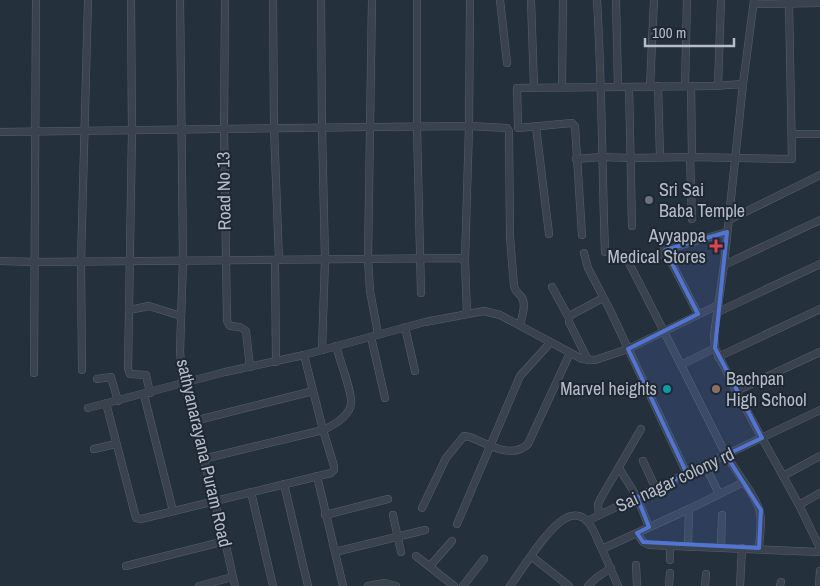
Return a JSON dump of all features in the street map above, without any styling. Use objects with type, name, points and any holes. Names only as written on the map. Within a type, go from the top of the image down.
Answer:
[{"type":"street","points":[[34,373],[36,0]]},
{"type":"street","points":[[82,370],[81,262],[88,0]]},
{"type":"street","points":[[131,0],[132,131],[129,373],[146,375],[147,394],[173,511]]},
{"type":"street","name":"sathyanarayana Puram Road","points":[[180,0],[182,130],[180,351],[182,376],[234,586]]},
{"type":"street","name":"Road No 13","points":[[225,0],[225,261],[228,324],[240,327],[246,331],[250,367]]},
{"type":"street","points":[[273,0],[277,260],[276,362]]},
{"type":"street","points":[[320,0],[325,259],[322,350]]},
{"type":"street","points":[[372,0],[368,259],[374,336],[385,398]]},
{"type":"street","points":[[418,0],[417,128],[421,293]]},
{"type":"street","points":[[467,314],[465,261],[470,0]]},
{"type":"street","points":[[500,0],[506,63]]},
{"type":"street","points":[[531,0],[534,87]]},
{"type":"street","points":[[562,87],[563,0]]},
{"type":"street","points":[[597,0],[602,87],[605,252]]},
{"type":"street","points":[[616,0],[618,86]]},
{"type":"street","points":[[654,0],[654,87],[660,158]]},
{"type":"street","points":[[687,0],[692,219]]},
{"type":"street","points":[[718,86],[720,0]]},
{"type":"street","points":[[637,533],[645,544],[820,550],[799,505],[718,357],[714,335],[724,265],[726,232],[729,220],[743,84],[754,2],[820,3]]},
{"type":"street","points":[[576,158],[691,157],[792,159],[789,4]]},
{"type":"street","points":[[582,235],[574,124],[518,128],[516,88],[718,86],[743,84]]},
{"type":"street","points":[[629,86],[632,226]]},
{"type":"street","points":[[0,132],[469,126],[507,128],[509,131],[510,237],[514,286],[523,301],[524,308],[520,325]]},
{"type":"street","points":[[536,127],[550,234]]},
{"type":"street","points":[[792,134],[820,134]]},
{"type":"street","points":[[729,220],[820,175]]},
{"type":"street","points":[[724,265],[820,220]]},
{"type":"street","points":[[652,259],[666,251],[726,232]]},
{"type":"street","points":[[659,234],[698,314]]},
{"type":"street","points":[[584,253],[588,268],[687,474]]},
{"type":"street","points":[[0,261],[81,262],[460,258],[465,261]]},
{"type":"street","points":[[626,259],[726,455],[757,500],[762,520],[759,548]]},
{"type":"street","points":[[88,408],[304,355],[406,327],[484,311],[500,315],[570,353],[588,360],[604,358],[628,349],[698,314],[718,309],[820,264]]},
{"type":"street","points":[[552,287],[569,318],[588,360]]},
{"type":"street","points":[[569,318],[603,298]]},
{"type":"street","points":[[129,310],[149,306],[181,316]]},
{"type":"street","points":[[718,357],[820,309]]},
{"type":"street","points":[[406,327],[415,371]]},
{"type":"street","points":[[457,524],[520,376],[550,343]]},
{"type":"street","points":[[203,459],[323,430],[333,426],[342,419],[351,404],[336,346]]},
{"type":"street","points":[[681,365],[715,348]]},
{"type":"street","points":[[736,391],[820,352]]},
{"type":"street","points":[[422,508],[446,458],[464,436],[470,436],[508,452],[522,450],[528,444],[570,353]]},
{"type":"street","points":[[106,403],[136,518],[141,519],[331,473],[334,470],[304,355]]},
{"type":"street","points":[[98,378],[111,377],[118,401]]},
{"type":"street","points":[[194,421],[313,391]]},
{"type":"street","name":"Sai nagar colony rd","points":[[587,521],[820,410]]},
{"type":"street","points":[[599,515],[598,504],[641,429]]},
{"type":"street","points":[[94,449],[116,444]]},
{"type":"street","points":[[782,476],[819,460]]},
{"type":"street","points":[[643,462],[656,488]]},
{"type":"street","points":[[705,465],[719,494]]},
{"type":"street","points":[[619,468],[637,497],[649,527]]},
{"type":"street","points":[[317,476],[343,586]]},
{"type":"street","points":[[602,549],[744,482]]},
{"type":"street","points":[[284,484],[308,586]]},
{"type":"street","points":[[251,492],[273,586]]},
{"type":"street","points":[[799,505],[820,493]]},
{"type":"street","points":[[326,515],[388,499]]},
{"type":"street","points":[[688,546],[689,509]]},
{"type":"street","points":[[393,515],[401,552]]},
{"type":"street","points":[[510,586],[551,530],[565,518],[572,515],[587,521],[618,586]]},
{"type":"street","points":[[721,547],[722,515]]},
{"type":"street","points":[[335,552],[424,530]]},
{"type":"street","points":[[126,566],[224,541]]},
{"type":"street","points":[[430,566],[452,541]]},
{"type":"street","points":[[670,546],[670,560]]},
{"type":"street","points":[[740,586],[742,548]]},
{"type":"street","points":[[416,556],[454,586]]},
{"type":"street","points":[[531,556],[569,586]]},
{"type":"street","points":[[463,586],[484,559]]},
{"type":"street","points":[[636,565],[637,586]]},
{"type":"street","points":[[588,586],[611,568]]},
{"type":"street","points":[[819,586],[820,571]]},
{"type":"street","points":[[669,586],[670,573]]},
{"type":"street","points":[[705,586],[706,574]]},
{"type":"street","points":[[199,586],[232,577]]},
{"type":"street","points":[[368,586],[385,583],[396,586]]},
{"type":"highlighted area","points":[[727,232],[715,348],[762,438],[726,455],[761,510],[759,548],[643,542],[637,533],[649,527],[637,497],[687,474],[628,349],[698,314],[665,250]]},
{"type":"place","name":"Sri Sai Baba Temple","points":[[649,200]]},
{"type":"place","name":"Ayyappa Medical Stores","points":[[716,246]]},
{"type":"place","name":"Marvel heights","points":[[667,389]]},
{"type":"place","name":"Bachpan High School","points":[[716,389]]}]
